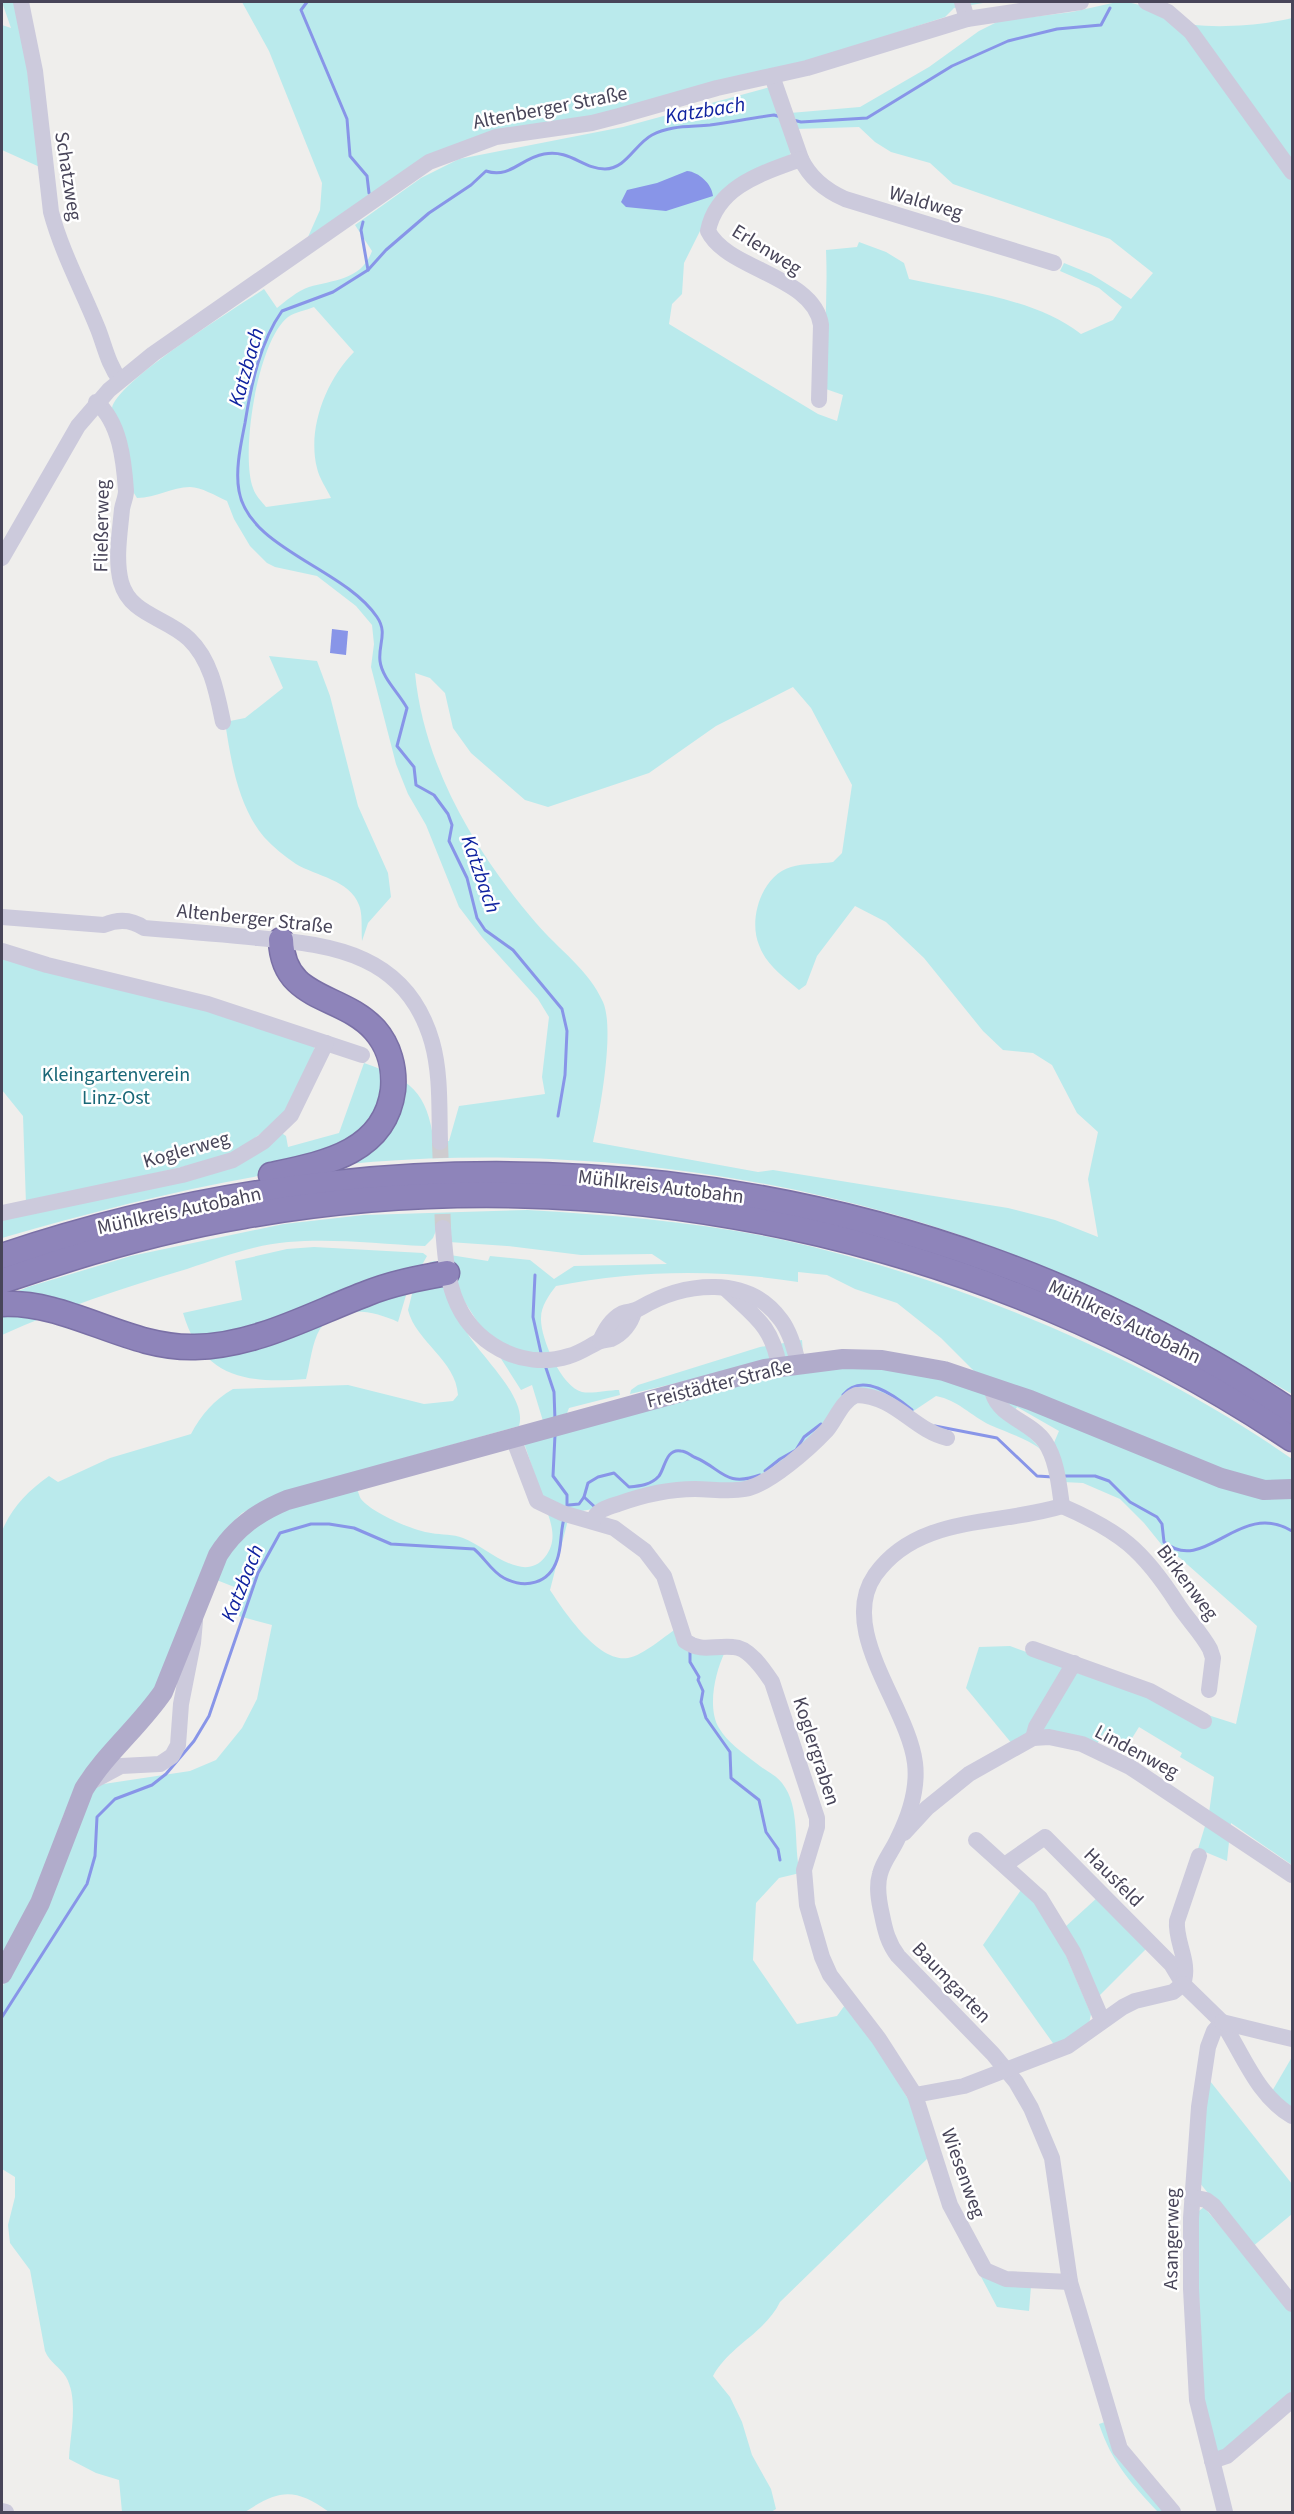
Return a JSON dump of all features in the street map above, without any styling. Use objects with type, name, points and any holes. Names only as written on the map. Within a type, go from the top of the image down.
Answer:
[{"type":"highway","points":[[179,1207],[225,1184],[315,1166],[344,1155],[370,1138],[387,1112],[392,1094],[393,1075],[389,1055],[380,1036],[357,1014],[300,985],[284,963],[281,940]]},
{"type":"highway","name":"Mühlkreis Autobahn","points":[[2,1256],[90,1229],[179,1207],[288,1187],[348,1180],[467,1173],[655,1182],[766,1199],[884,1227],[1017,1271],[1073,1294],[1176,1344],[1287,1422]]},
{"type":"highway","name":"Mühlkreis Autobahn","points":[[2,1281],[63,1259],[194,1226],[244,1215],[355,1201],[482,1195],[544,1196],[681,1208],[768,1222],[867,1245],[1010,1292],[1069,1316],[1287,1422]]},
{"type":"highway","points":[[2,1304],[22,1304],[55,1310],[126,1336],[170,1347],[216,1347],[283,1327],[392,1285],[447,1273]]},
{"type":"main road","name":"Freistädter Straße","points":[[2,1974],[40,1903],[84,1789],[94,1772],[152,1709],[163,1692],[181,1654],[211,1571],[227,1542],[255,1515],[267,1508],[318,1490],[789,1364],[843,1359],[882,1360],[944,1371],[996,1387],[1221,1478],[1264,1490],[1293,1489]]},
{"type":"street","name":"Schatzweg","points":[[21,2],[35,71],[51,212],[60,242],[98,330],[108,360],[120,380]]},
{"type":"street","points":[[962,2],[967,19]]},
{"type":"street","name":"Altenberger Straße","points":[[2,558],[73,434],[96,402],[120,380],[408,175],[450,152],[496,137],[592,123],[717,88],[772,76],[967,19],[1080,2]]},
{"type":"street","points":[[1146,2],[1168,12],[1191,32],[1293,172]]},
{"type":"street","points":[[772,76],[801,159]]},
{"type":"street","name":"Waldweg","points":[[801,159],[811,175],[834,194],[845,199],[1054,263]]},
{"type":"street","name":"Erlenweg","points":[[801,159],[755,177],[729,193],[714,213],[708,231],[719,246],[789,286],[817,310],[821,325],[819,400]]},
{"type":"street","name":"Fließerweg","points":[[96,402],[113,423],[121,457],[126,492],[119,557],[124,592],[139,608],[189,638],[210,670],[223,722]]},
{"type":"street","name":"Altenberger Straße","points":[[2,917],[104,925],[113,931],[122,932],[135,933],[144,928],[281,940],[330,946],[363,957],[387,973],[407,993],[419,1011],[432,1044],[438,1084],[440,1142]]},
{"type":"street","points":[[2,951],[47,965],[208,1004],[362,1055]]},
{"type":"street","name":"Koglerweg","points":[[2,1213],[182,1175],[233,1160],[263,1142],[291,1115],[326,1043]]},
{"type":"street","points":[[443,1228],[447,1273],[458,1306],[482,1338],[507,1353],[543,1360],[573,1355],[600,1341],[612,1339],[632,1322],[634,1312],[676,1291],[705,1287],[750,1293],[776,1313],[787,1329],[789,1364]]},
{"type":"street","points":[[996,1387],[993,1394],[1002,1408],[1028,1425],[1045,1441],[1057,1477],[1062,1506]]},
{"type":"street","points":[[513,1438],[537,1501],[566,1514],[598,1514],[636,1498],[675,1489],[732,1490],[757,1485],[814,1442],[827,1429],[845,1403],[856,1395],[883,1401],[915,1419],[928,1431],[947,1438]]},
{"type":"street","name":"Birkenweg","points":[[1062,1506],[1094,1520],[1133,1546],[1164,1581],[1210,1648],[1213,1668],[1209,1690]]},
{"type":"street","name":"Baumgarten","points":[[1062,1506],[1039,1513],[976,1522],[926,1534],[912,1540],[899,1551],[875,1575],[869,1586],[864,1607],[867,1637],[908,1733],[916,1765],[914,1795],[899,1837],[879,1875],[881,1911],[890,1946],[904,1964],[1007,2070],[1031,2108],[1052,2157],[1070,2282],[1120,2449],[1131,2466],[1173,2512]]},
{"type":"street","name":"Koglergraben","points":[[598,1514],[656,1563],[668,1586],[681,1632],[686,1641],[694,1647],[740,1648],[764,1670],[772,1682],[817,1818],[804,1877],[807,1905],[822,1957],[830,1975],[879,2039],[915,2095]]},
{"type":"street","name":"Freistädter Straße","points":[[84,1789],[108,1771],[121,1766],[160,1764],[172,1756],[178,1745],[180,1733],[181,1704],[193,1643],[195,1611]]},
{"type":"street","points":[[1033,1649],[1150,1691],[1204,1721]]},
{"type":"street","points":[[899,1837],[927,1808],[951,1788],[987,1763],[1033,1738],[1036,1727],[1074,1664]]},
{"type":"street","name":"Lindenweg","points":[[1033,1738],[1049,1737],[1082,1744],[1130,1767],[1293,1875]]},
{"type":"street","name":"Hausfeld","points":[[1006,1864],[1045,1837],[1171,1964],[1183,1984]]},
{"type":"street","points":[[976,1840],[1006,1864],[1040,1898],[1061,1930],[1102,2020]]},
{"type":"street","points":[[915,2095],[964,2086],[1068,2046],[1087,2034],[1102,2020],[1135,2001],[1173,1992],[1183,1984],[1186,1966],[1176,1928],[1199,1856]]},
{"type":"street","points":[[1183,1984],[1222,2022],[1257,2081],[1270,2097],[1293,2116]]},
{"type":"street","points":[[1222,2022],[1293,2039]]},
{"type":"street","name":"Asangerweg","points":[[1222,2022],[1212,2037],[1205,2059],[1199,2107],[1192,2197],[1191,2289],[1197,2400],[1225,2512]]},
{"type":"street","name":"Wiesenweg","points":[[915,2095],[950,2205],[985,2270],[1006,2279],[1070,2282]]},
{"type":"street","points":[[1192,2197],[1206,2200],[1214,2206],[1293,2304]]},
{"type":"street","points":[[1212,2461],[1227,2456],[1293,2400]]},
{"type":"green space","points":[[2,2],[17,2],[42,168],[2,150],[2,25],[11,28]]},
{"type":"green space","points":[[242,2],[983,3],[954,8],[945,17],[803,63],[424,158],[308,237],[320,210],[322,183],[269,51]]},
{"type":"green space","points":[[1126,2],[1139,5],[1168,19],[1196,25],[1247,25],[1292,18],[1292,1394],[1198,1341],[1101,1292],[1034,1263],[943,1230],[850,1203],[753,1182],[655,1167],[556,1159],[457,1158],[360,1163],[264,1175],[198,1188],[99,1211],[2,1238],[2,1218],[184,1177],[280,1132],[286,1136],[288,1147],[339,1133],[364,1063],[394,1075],[414,1090],[427,1111],[434,1142],[449,1141],[459,1106],[545,1094],[542,1077],[549,1017],[538,999],[482,937],[459,907],[426,825],[408,794],[396,764],[371,667],[374,644],[372,625],[356,606],[317,576],[275,567],[267,563],[250,546],[234,519],[227,501],[194,487],[137,498],[127,482],[112,408],[119,396],[155,363],[264,289],[277,308],[292,296],[309,287],[354,273],[367,261],[372,251],[355,225],[421,178],[459,159],[623,127],[770,87],[792,150],[789,156],[705,221],[684,263],[682,294],[672,304],[669,324],[818,414],[837,421],[843,395],[823,388],[826,250],[857,247],[859,242],[886,252],[904,263],[909,279],[1021,304],[1063,322],[1081,334],[1113,320],[1122,307],[1099,288],[1060,271],[1064,263],[1091,274],[1131,299],[1153,273],[1110,239],[953,184],[930,163],[891,152],[875,142],[859,127],[795,129],[790,113],[860,107],[929,67],[979,31],[999,21],[1072,12]],"holes":[[[314,307],[354,352],[344,363],[327,391],[317,422],[315,437],[317,468],[331,498],[266,507],[254,491],[249,450],[250,425],[260,372],[277,330],[288,317]],[[415,673],[430,678],[445,693],[453,728],[471,753],[525,800],[548,807],[649,773],[716,726],[793,687],[811,708],[852,785],[842,853],[833,862],[791,867],[772,879],[765,888],[755,923],[756,935],[762,952],[776,970],[799,990],[806,985],[817,956],[855,906],[886,922],[924,958],[983,1031],[1003,1050],[1033,1053],[1052,1065],[1077,1113],[1098,1132],[1088,1179],[1098,1237],[1055,1220],[1008,1208],[773,1170],[758,1172],[593,1142],[607,1050],[606,1015],[603,1002],[590,980],[545,933],[514,896],[493,868],[456,807],[429,742],[420,708]]]},
{"type":"green space","points":[[269,656],[317,661],[330,696],[358,806],[388,873],[391,897],[368,923],[362,941],[361,913],[355,897],[340,884],[296,864],[275,848],[255,825],[237,782],[225,722],[245,718],[283,688]]},
{"type":"green space","name":"Kleingartenverein Linz-Ost","points":[[2,957],[201,1007],[314,1046],[315,1051],[289,1112],[232,1155],[26,1204],[23,1116],[2,1090]]},
{"type":"green space","points":[[527,1210],[656,1220],[720,1228],[783,1240],[848,1256],[981,1299],[1113,1355],[1236,1422],[1292,1459],[1292,1481],[1279,1483],[1246,1479],[974,1371],[941,1338],[897,1303],[855,1289],[827,1275],[798,1272],[798,1282],[738,1275],[677,1273],[617,1277],[556,1286],[548,1297],[541,1314],[544,1337],[553,1360],[574,1388],[590,1393],[619,1390],[620,1395],[569,1408],[567,1413],[543,1421],[532,1385],[521,1390],[459,1293],[450,1255],[488,1261],[490,1256],[530,1260],[554,1279],[574,1266],[667,1264],[652,1254],[581,1255],[449,1242],[437,1228],[433,1238],[425,1246],[305,1241],[249,1249],[93,1299],[2,1335],[2,1298],[28,1287],[131,1256],[284,1224],[364,1215]]},
{"type":"green space","points":[[314,1247],[423,1253],[427,1256],[407,1292],[398,1322],[368,1313],[346,1312],[336,1315],[320,1329],[315,1340],[306,1379],[265,1380],[246,1377],[215,1364],[191,1335],[183,1313],[242,1300],[235,1261],[287,1249]]},
{"type":"green space","points":[[435,1261],[440,1266],[466,1331],[510,1390],[520,1415],[519,1426],[286,1491],[242,1513],[226,1529],[209,1552],[155,1690],[82,1774],[63,1816],[39,1884],[2,1956],[2,1531],[11,1514],[34,1488],[49,1476],[58,1482],[110,1458],[191,1434],[209,1408],[233,1389],[348,1385],[424,1404],[453,1401],[458,1395],[456,1383],[443,1361],[419,1332],[408,1310],[412,1294],[430,1262]]},
{"type":"green space","points":[[802,1340],[803,1353],[630,1394],[631,1390],[638,1385],[760,1347]]},
{"type":"green space","points":[[864,1365],[982,1388],[1042,1450],[990,1425],[944,1398],[936,1396],[912,1412],[871,1392],[755,1483],[581,1511],[572,1510],[542,1496],[524,1443],[782,1373]]},
{"type":"green space","points":[[1007,1397],[1292,1495],[1292,1865],[1231,1823],[1227,1861],[1198,1849],[1209,1813],[1214,1777],[1180,1757],[1182,1753],[1139,1727],[1129,1743],[1105,1731],[1096,1746],[1041,1730],[1074,1672],[1236,1724],[1257,1626],[1180,1558],[1165,1549],[1120,1499],[1083,1483],[1063,1482],[1053,1445],[1059,1431],[1017,1407],[1014,1412],[1006,1405]]},
{"type":"green space","points":[[356,1486],[361,1499],[366,1504],[404,1525],[424,1532],[463,1538],[516,1566],[536,1565],[545,1557],[551,1546],[552,1536],[548,1514],[568,1520],[550,1590],[573,1622],[594,1644],[617,1657],[634,1656],[676,1629],[725,1652],[714,1690],[715,1720],[726,1738],[779,1780],[788,1793],[794,1815],[800,1873],[779,1878],[756,1903],[753,1960],[797,2024],[837,2016],[845,2005],[866,2030],[913,2107],[929,2157],[780,2302],[765,2322],[728,2356],[713,2376],[730,2397],[742,2422],[752,2455],[771,2489],[776,2509],[771,2512],[329,2512],[297,2495],[287,2494],[268,2499],[245,2512],[122,2512],[119,2480],[96,2473],[69,2459],[73,2417],[70,2386],[64,2374],[45,2351],[30,2270],[10,2243],[8,2225],[15,2197],[15,2177],[2,2169],[2,1987],[20,1956],[79,1814],[97,1785],[190,1771],[216,1760],[242,1728],[257,1699],[272,1625],[235,1615],[242,1590],[214,1579],[223,1561],[259,1520]]},
{"type":"green space","points":[[1010,1646],[1065,1666],[1028,1732],[1013,1745],[966,1688],[979,1647]]},
{"type":"green space","points":[[1023,1887],[1053,1925],[1091,2014],[1089,2024],[1055,2046],[983,1945]]},
{"type":"green space","points":[[1098,1897],[1148,1947],[1096,1999],[1064,1928]]},
{"type":"green space","points":[[1292,2057],[1292,2112],[1271,2093]]},
{"type":"green space","points":[[1206,2076],[1292,2184],[1292,2214],[1252,2247],[1199,2182]]},
{"type":"green space","points":[[1204,2207],[1292,2311],[1292,2395],[1226,2451],[1215,2451],[1205,2419],[1195,2214]]},
{"type":"green space","points":[[978,2271],[1031,2286],[1029,2311],[997,2307]]},
{"type":"green space","points":[[1105,2422],[1168,2512],[1158,2512],[1123,2472],[1104,2438],[1099,2424]]},
{"type":"water","points":[[687,171],[704,179],[713,196],[666,211],[626,207],[621,202],[627,190],[657,183]]},
{"type":"water","points":[[332,629],[348,631],[346,655],[330,653]]},
{"type":"waterway","points":[[307,2],[301,10],[347,119],[350,156],[367,176],[369,193]]},
{"type":"waterway","name":"Katzbach","points":[[793,120],[801,122],[867,118],[952,66],[1008,41],[1057,29],[1101,25],[1110,8]]},
{"type":"waterway","name":"Katzbach","points":[[558,1116],[565,1075],[567,1031],[562,1009],[513,950],[485,930],[477,918],[467,878],[449,841],[452,825],[448,814],[434,795],[416,785],[414,767],[397,746],[407,708],[381,667],[382,628],[377,617],[362,600],[343,585],[278,543],[260,528],[246,511],[239,491],[238,465],[250,394],[262,350],[282,311],[333,292],[368,270],[386,250],[429,213],[471,185],[486,171],[502,172],[536,156],[553,153],[597,168],[612,168],[625,161],[646,139],[666,130],[774,115],[781,117]]},
{"type":"waterway","points":[[363,222],[361,230],[368,270]]},
{"type":"waterway","name":"Katzbach","points":[[535,1275],[533,1317],[541,1353]]},
{"type":"waterway","name":"Katzbach","points":[[545,1365],[554,1392],[555,1420]]},
{"type":"waterway","points":[[843,1395],[859,1385],[869,1386],[897,1398],[912,1410]]},
{"type":"waterway","points":[[765,1471],[796,1450],[804,1437],[821,1424]]},
{"type":"waterway","points":[[935,1426],[997,1438],[1037,1476],[1053,1477]]},
{"type":"waterway","name":"Katzbach","points":[[555,1435],[553,1476],[567,1495],[567,1510]]},
{"type":"waterway","points":[[569,1505],[579,1504],[584,1497],[588,1483],[598,1477],[614,1473],[629,1487],[649,1483],[659,1476],[669,1455],[676,1451],[686,1452],[731,1478],[760,1475]]},
{"type":"waterway","points":[[1062,1476],[1095,1476],[1109,1481],[1130,1502],[1157,1517],[1162,1524],[1164,1542],[1179,1550],[1194,1550],[1209,1545],[1239,1529],[1255,1524],[1273,1524],[1292,1531]]},
{"type":"waterway","points":[[584,1497],[596,1508]]},
{"type":"waterway","name":"Katzbach","points":[[2,2017],[87,1884],[95,1856],[97,1817],[115,1799],[152,1785],[166,1774],[194,1741],[209,1716],[258,1573],[280,1533],[311,1524],[329,1524],[354,1528],[391,1544],[474,1549],[504,1578],[528,1583],[542,1579],[553,1568],[559,1555],[564,1519]]},
{"type":"waterway","points":[[690,1651],[690,1662],[699,1677],[703,1691],[701,1702],[706,1718],[730,1752],[731,1778],[759,1800],[766,1832],[778,1849],[780,1860]]},
{"type":"tunnel","points":[[440,1142],[443,1228]]}]
